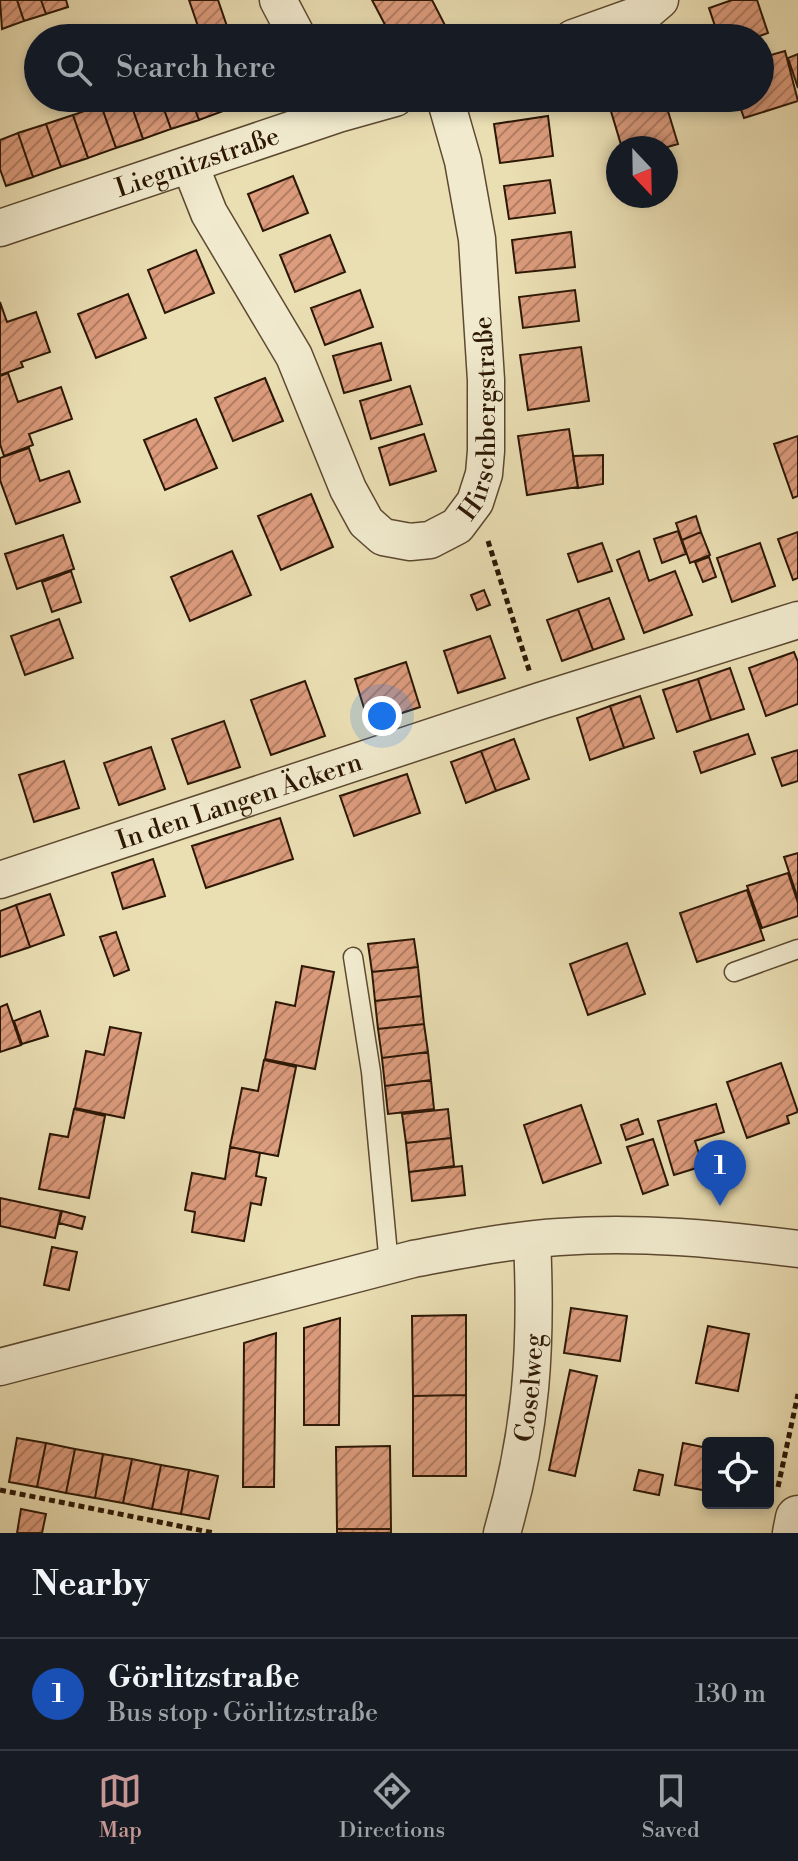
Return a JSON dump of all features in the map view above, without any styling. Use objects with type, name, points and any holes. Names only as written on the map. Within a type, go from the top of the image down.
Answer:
[{"type":"street","points":[[278,0],[291,24]]},
{"type":"street","points":[[612,24],[646,12],[660,0]]},
{"type":"street","name":"Liegnitzstraße","points":[[0,228],[190,165],[318,112]]},
{"type":"street","name":"Hirschbergstraße","points":[[190,165],[209,213],[294,356],[348,489],[366,522],[383,537],[410,542],[430,540],[457,526],[475,502],[484,474],[486,422],[477,239],[463,161],[449,112]]},
{"type":"street","name":"In den Langen Äckern","points":[[0,880],[540,701],[798,620]]},
{"type":"street","points":[[0,1367],[389,1265],[532,1240],[613,1235],[709,1238],[798,1249]]},
{"type":"street","name":"Coselweg","points":[[502,1533],[517,1480],[531,1393],[535,1301],[532,1240]]},
{"type":"street","points":[[788,1504],[795,1533]]},
{"type":"lane","points":[[734,972],[798,949]]},
{"type":"lane","points":[[353,957],[371,1072],[389,1265]]},
{"type":"path","points":[[475,502],[540,701]]},
{"type":"path","points":[[788,1504],[798,1394]]},
{"type":"path","points":[[0,1490],[214,1533]]},
{"type":"building","points":[[0,0],[17,0],[24,21],[2,29]]},
{"type":"building","points":[[17,0],[41,0],[46,14],[24,21]]},
{"type":"building","points":[[41,0],[66,0],[68,7],[46,14]]},
{"type":"building","points":[[189,0],[218,0],[226,24],[197,24]]},
{"type":"building","points":[[372,0],[432,0],[444,24],[385,24]]},
{"type":"building","points":[[732,0],[757,0],[765,24],[714,24],[709,8]]},
{"type":"building","points":[[785,51],[798,101],[774,109],[774,54]]},
{"type":"building","points":[[798,54],[798,88],[788,58]]},
{"type":"building","points":[[103,112],[134,112],[143,139],[116,148]]},
{"type":"building","points":[[103,112],[116,148],[88,158],[73,115]]},
{"type":"building","points":[[134,112],[165,112],[171,129],[143,139]]},
{"type":"building","points":[[165,112],[196,112],[199,120],[171,129]]},
{"type":"building","points":[[196,112],[221,112],[199,120]]},
{"type":"building","points":[[611,112],[668,112],[676,136],[618,136]]},
{"type":"building","points":[[742,112],[763,112],[744,118]]},
{"type":"building","points":[[73,115],[88,158],[61,167],[46,124]]},
{"type":"building","points":[[548,116],[553,156],[500,163],[494,124]]},
{"type":"building","points":[[46,124],[61,167],[33,177],[18,133]]},
{"type":"building","points":[[18,133],[33,177],[6,186],[0,169],[0,140]]},
{"type":"building","points":[[293,176],[308,213],[263,231],[248,194]]},
{"type":"building","points":[[550,180],[555,213],[509,219],[504,186]]},
{"type":"building","points":[[571,232],[575,267],[516,273],[512,240]]},
{"type":"building","points":[[330,235],[345,272],[295,292],[280,255]]},
{"type":"building","points":[[196,250],[214,293],[165,313],[148,270]]},
{"type":"building","points":[[360,290],[373,327],[325,345],[311,308]]},
{"type":"building","points":[[575,290],[579,321],[523,328],[519,297]]},
{"type":"building","points":[[128,294],[146,338],[96,358],[78,314]]},
{"type":"building","points":[[0,302],[7,322],[36,312],[50,352],[21,362],[23,367],[0,375]]},
{"type":"building","points":[[381,343],[391,380],[344,393],[333,356]]},
{"type":"building","points":[[581,347],[589,401],[528,410],[520,355]]},
{"type":"building","points":[[8,373],[18,402],[61,387],[72,419],[29,434],[33,445],[4,456],[0,444],[0,376]]},
{"type":"building","points":[[265,378],[283,421],[233,441],[215,398]]},
{"type":"building","points":[[410,386],[422,424],[371,439],[360,401]]},
{"type":"building","points":[[196,419],[217,468],[165,490],[144,440]]},
{"type":"building","points":[[569,429],[578,487],[527,495],[518,436]]},
{"type":"building","points":[[424,434],[436,471],[390,485],[379,448]]},
{"type":"building","points":[[798,436],[798,496],[793,498],[774,444]]},
{"type":"building","points":[[29,448],[40,481],[69,471],[80,502],[16,524],[0,480],[0,458]]},
{"type":"building","points":[[603,455],[603,484],[578,488],[573,456]]},
{"type":"building","points":[[311,494],[333,547],[281,570],[258,516]]},
{"type":"building","points":[[696,516],[701,532],[682,540],[676,523]]},
{"type":"building","points":[[678,531],[686,554],[662,563],[654,539]]},
{"type":"building","points":[[701,532],[710,555],[690,563],[682,540]]},
{"type":"building","points":[[798,532],[798,578],[793,580],[778,539]]},
{"type":"building","points":[[63,535],[74,569],[17,589],[5,554]]},
{"type":"building","points":[[602,543],[612,571],[578,582],[568,554]]},
{"type":"building","points":[[760,543],[775,586],[732,602],[717,558]]},
{"type":"building","points":[[232,551],[251,595],[190,621],[171,577]]},
{"type":"building","points":[[639,551],[649,581],[675,571],[692,615],[644,633],[617,560]]},
{"type":"building","points":[[709,557],[716,577],[703,582],[695,562]]},
{"type":"building","points":[[71,571],[81,602],[52,612],[42,582]]},
{"type":"building","points":[[484,590],[490,605],[477,610],[471,595]]},
{"type":"building","points":[[609,598],[624,639],[593,650],[578,609]]},
{"type":"building","points":[[578,609],[593,650],[562,661],[547,620]]},
{"type":"building","points":[[59,619],[73,658],[25,675],[11,636]]},
{"type":"building","points":[[490,636],[505,678],[458,693],[444,651]]},
{"type":"building","points":[[794,652],[798,662],[798,704],[766,716],[749,668]]},
{"type":"building","points":[[406,662],[420,707],[369,724],[355,679]]},
{"type":"building","points":[[730,668],[744,709],[711,720],[698,679]]},
{"type":"building","points":[[698,679],[711,720],[677,732],[663,690]]},
{"type":"building","points":[[305,681],[325,736],[271,755],[251,700]]},
{"type":"building","points":[[640,696],[654,738],[624,748],[610,706]]},
{"type":"building","points":[[610,706],[624,748],[590,760],[577,718]]},
{"type":"building","points":[[224,721],[240,767],[188,784],[172,739]]},
{"type":"building","points":[[748,734],[755,754],[701,773],[694,752]]},
{"type":"building","points":[[514,739],[529,779],[496,791],[481,751]]},
{"type":"building","points":[[151,747],[165,789],[119,805],[104,763]]},
{"type":"building","points":[[798,750],[798,781],[782,786],[772,758]]},
{"type":"building","points":[[481,751],[496,791],[466,803],[451,762]]},
{"type":"building","points":[[64,761],[79,808],[34,822],[19,775]]},
{"type":"building","points":[[407,774],[420,813],[354,836],[340,796]]},
{"type":"building","points":[[280,818],[293,859],[206,888],[192,846]]},
{"type":"building","points":[[798,853],[798,899],[784,857]]},
{"type":"building","points":[[153,859],[165,896],[123,909],[112,873]]},
{"type":"building","points":[[788,873],[798,903],[798,916],[762,928],[747,886]]},
{"type":"building","points":[[747,890],[764,940],[697,962],[680,913]]},
{"type":"building","points":[[50,894],[64,935],[30,947],[16,905]]},
{"type":"building","points":[[16,905],[30,947],[0,957],[0,911]]},
{"type":"building","points":[[116,932],[129,970],[114,976],[100,937]]},
{"type":"building","points":[[414,939],[418,967],[372,972],[368,944]]},
{"type":"building","points":[[627,943],[645,994],[588,1015],[570,964]]},
{"type":"building","points":[[302,966],[334,972],[315,1069],[265,1059],[276,1002],[295,1006]]},
{"type":"building","points":[[418,967],[421,996],[375,1001],[372,972]]},
{"type":"building","points":[[421,996],[424,1024],[378,1029],[375,1001]]},
{"type":"building","points":[[7,1004],[21,1045],[0,1052],[0,1007]]},
{"type":"building","points":[[40,1011],[48,1036],[22,1044],[14,1021]]},
{"type":"building","points":[[424,1024],[428,1052],[382,1058],[378,1029]]},
{"type":"building","points":[[110,1027],[141,1033],[124,1118],[75,1108],[86,1051],[104,1055]]},
{"type":"building","points":[[428,1052],[431,1080],[385,1086],[382,1058]]},
{"type":"building","points":[[264,1060],[296,1067],[278,1156],[230,1147],[242,1088],[258,1091]]},
{"type":"building","points":[[781,1063],[798,1112],[787,1116],[789,1123],[747,1138],[727,1082]]},
{"type":"building","points":[[431,1080],[434,1109],[388,1114],[385,1086]]},
{"type":"building","points":[[716,1104],[724,1132],[695,1141],[703,1166],[674,1175],[658,1121]]},
{"type":"building","points":[[581,1105],[601,1163],[543,1183],[524,1125]]},
{"type":"building","points":[[74,1109],[105,1116],[89,1198],[39,1189],[50,1134],[68,1137]]},
{"type":"building","points":[[448,1109],[451,1138],[406,1143],[402,1114]]},
{"type":"building","points":[[638,1119],[643,1134],[626,1140],[621,1125]]},
{"type":"building","points":[[451,1138],[454,1166],[409,1172],[406,1143]]},
{"type":"building","points":[[653,1139],[668,1185],[643,1194],[627,1147]]},
{"type":"building","points":[[230,1147],[260,1153],[256,1176],[266,1178],[261,1205],[251,1203],[244,1241],[192,1232],[195,1212],[185,1210],[192,1173],[225,1179]]},
{"type":"building","points":[[462,1166],[465,1195],[412,1201],[409,1172]]},
{"type":"building","points":[[0,1198],[61,1211],[55,1238],[0,1226]]},
{"type":"building","points":[[62,1211],[85,1217],[82,1229],[59,1223]]},
{"type":"building","points":[[52,1247],[77,1252],[69,1290],[44,1285]]},
{"type":"building","points":[[571,1308],[627,1316],[620,1361],[564,1353]]},
{"type":"building","points":[[466,1315],[466,1395],[413,1396],[412,1316]]},
{"type":"building","points":[[340,1318],[339,1425],[304,1425],[304,1328]]},
{"type":"building","points":[[708,1326],[749,1334],[738,1391],[696,1383]]},
{"type":"building","points":[[276,1333],[274,1487],[243,1487],[244,1343]]},
{"type":"building","points":[[570,1370],[597,1376],[575,1476],[549,1470]]},
{"type":"building","points":[[466,1395],[466,1476],[413,1476],[413,1396]]},
{"type":"building","points":[[17,1438],[46,1443],[37,1487],[9,1482]]},
{"type":"building","points":[[46,1443],[75,1449],[66,1493],[37,1487]]},
{"type":"building","points":[[683,1443],[702,1447],[702,1490],[675,1485]]},
{"type":"building","points":[[390,1446],[391,1529],[337,1529],[336,1447]]},
{"type":"building","points":[[75,1449],[103,1454],[95,1498],[66,1493]]},
{"type":"building","points":[[103,1454],[132,1459],[123,1503],[95,1498]]},
{"type":"building","points":[[132,1459],[161,1465],[152,1509],[123,1503]]},
{"type":"building","points":[[161,1465],[189,1470],[181,1514],[152,1509]]},
{"type":"building","points":[[189,1470],[218,1476],[209,1519],[181,1514]]},
{"type":"building","points":[[639,1470],[663,1475],[659,1495],[634,1490]]},
{"type":"building","points":[[21,1509],[46,1514],[42,1533],[17,1533]]},
{"type":"building","points":[[337,1529],[391,1529],[391,1533],[337,1533]]},
{"type":"place","name":"Görlitzstraße","points":[[720,1206]]}]
